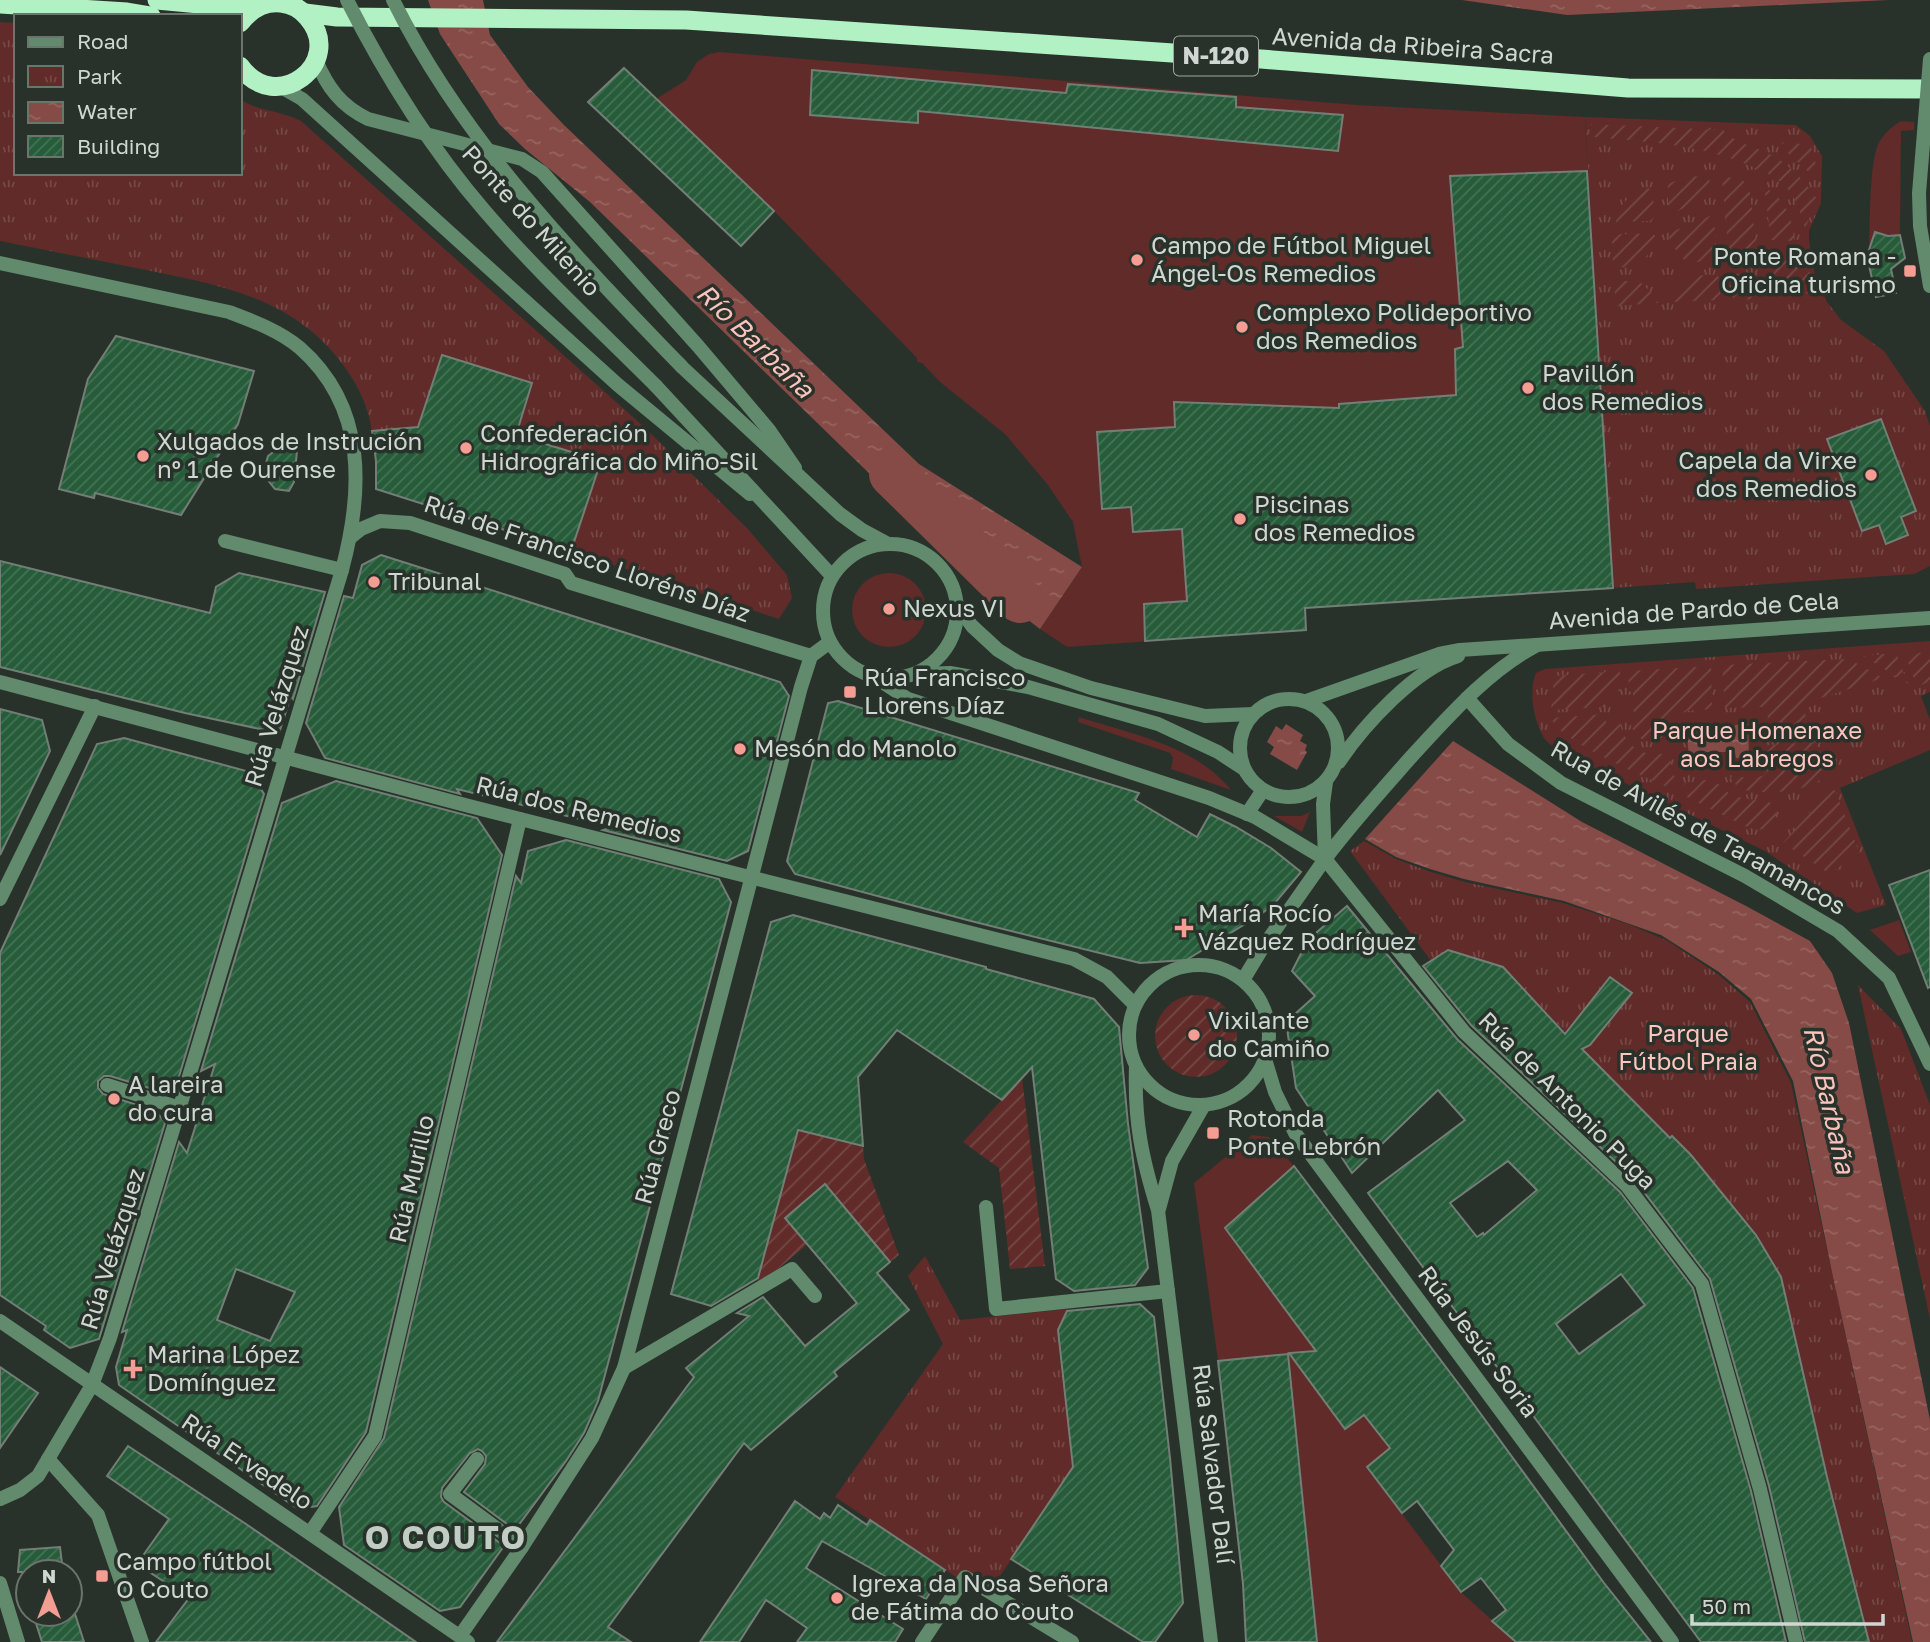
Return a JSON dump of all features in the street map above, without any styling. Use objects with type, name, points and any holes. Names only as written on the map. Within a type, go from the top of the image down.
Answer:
[{"type":"highway","name":"N-120","points":[[157,0],[236,14]]},
{"type":"highway","name":"N-120","points":[[247,16],[274,2],[285,3],[305,13]]},
{"type":"highway","points":[[0,4],[139,14]]},
{"type":"highway","points":[[242,68],[256,82],[268,86],[281,87],[303,78],[311,70],[331,27],[349,8]]},
{"type":"highway","name":"Avenida da Ribeira Sacra","points":[[305,13],[325,16],[349,8],[429,16],[686,20],[1261,59],[1628,88],[1930,89]]},
{"type":"highway","points":[[305,13],[318,34],[318,53]]},
{"type":"street","name":"Ponte do Milenio","points":[[393,0],[436,74],[521,192],[566,246],[682,367],[804,481]]},
{"type":"street","name":"Ponte do Milenio","points":[[349,8],[399,95],[454,173],[523,252],[656,386],[779,519]]},
{"type":"street","points":[[318,53],[329,88],[349,108],[368,120],[522,159],[542,172],[698,346],[769,430],[804,481],[862,530],[888,544]]},
{"type":"street","points":[[1930,59],[1919,193],[1920,226],[1930,286]]},
{"type":"street","points":[[281,87],[302,99],[618,385],[779,519],[832,576]]},
{"type":"street","name":"Rúa Velázquez","points":[[0,263],[229,312],[262,325],[299,347],[326,375],[339,395],[353,440],[356,466],[355,513],[342,570],[110,1338],[92,1385],[48,1459],[37,1475],[20,1490],[0,1499]]},
{"type":"street","name":"Rúa de Francisco Lloréns Díaz","points":[[351,537],[362,528],[380,521],[410,523],[565,575],[571,583],[811,656]]},
{"type":"street","points":[[225,541],[342,570]]},
{"type":"street","points":[[916,674],[934,663],[948,646],[956,627],[957,606],[952,586],[942,568],[927,555],[908,546],[872,546],[842,563],[832,576],[823,597],[822,620],[830,642],[841,659],[857,671],[876,678],[908,699],[1209,798],[1247,814],[1325,859]]},
{"type":"street","points":[[957,606],[972,626],[998,650],[1019,663],[1091,688],[1205,716],[1253,714]]},
{"type":"street","name":"Avenida de Pardo de Cela","points":[[1306,701],[1439,654],[1486,648],[1930,616]]},
{"type":"street","points":[[811,656],[830,642]]},
{"type":"street","points":[[1243,980],[1263,947],[1349,827],[1456,708],[1472,704],[1516,656],[1537,645]]},
{"type":"street","name":"Avenida de Pardo de Cela","points":[[1336,766],[1375,716],[1429,670],[1450,659],[1486,648]]},
{"type":"street","name":"Rúa Greco","points":[[464,1639],[592,1438],[624,1368],[811,656]]},
{"type":"street","points":[[876,678],[950,673],[1028,687],[1158,724],[1218,752],[1244,769]]},
{"type":"street","name":"Rúa dos Remedios","points":[[0,682],[520,819],[1074,959],[1107,977],[1135,1005]]},
{"type":"street","points":[[1292,698],[1306,701],[1320,709],[1331,721],[1339,750],[1336,766],[1326,782],[1312,792],[1296,797],[1279,797],[1251,781],[1240,755],[1240,740],[1244,726],[1264,705],[1292,698]]},
{"type":"street","name":"Rua de Avilés de Taramancos","points":[[1472,704],[1508,744],[1561,783],[1745,876],[1838,931],[1889,978],[1930,1064]]},
{"type":"street","points":[[0,899],[96,706]]},
{"type":"street","points":[[1325,859],[1323,804],[1326,782]]},
{"type":"street","points":[[1247,814],[1263,790]]},
{"type":"street","name":"Rúa Murillo","points":[[310,1533],[375,1436],[520,819]]},
{"type":"street","name":"Rúa de Antonio Puga","points":[[1325,859],[1464,1032],[1627,1186],[1702,1284],[1760,1489],[1796,1642]]},
{"type":"street","points":[[1204,965],[1225,970],[1243,980],[1258,996],[1267,1016],[1269,1038],[1265,1059],[1254,1078],[1240,1092],[1223,1101],[1204,1105],[1178,1102],[1165,1097],[1148,1084],[1136,1066],[1129,1046],[1129,1025],[1135,1005],[1147,987],[1164,974],[1183,966],[1204,965]]},
{"type":"street","name":"Rúa Jesús Soria","points":[[1265,1059],[1275,1092],[1295,1133],[1672,1642]]},
{"type":"street","name":"Rúa Salvador Dalí","points":[[1136,1066],[1135,1099],[1140,1147],[1158,1210],[1211,1642]]},
{"type":"street","points":[[107,1085],[180,1108]]},
{"type":"street","name":"Rúa Salvador Dalí","points":[[1158,1210],[1172,1161],[1204,1105]]},
{"type":"street","points":[[986,1207],[996,1309],[1168,1291]]},
{"type":"street","points":[[624,1368],[792,1269],[815,1296]]},
{"type":"street","name":"Rúa Ervedelo","points":[[0,1321],[464,1639]]},
{"type":"street","points":[[48,1459],[98,1516],[142,1642]]},
{"type":"street","points":[[477,1459],[450,1494],[522,1547]]},
{"type":"street","points":[[922,1642],[965,1577],[1072,1642]]},
{"type":"street","points":[[0,1583],[18,1642]]},
{"type":"green space","points":[[0,22],[14,23],[14,175],[242,175],[242,100],[301,121],[643,426],[747,528],[787,575],[792,598],[779,619],[571,551],[601,461],[516,435],[532,383],[441,355],[418,427],[372,431],[359,391],[336,356],[316,335],[294,318],[270,305],[244,294],[191,279],[0,241]]},
{"type":"green space","name":"Complexo Polideportivo dos Remedios","points":[[719,52],[1357,105],[1585,117],[1613,588],[1305,608],[1306,630],[1067,647],[1040,629],[1082,567],[1073,522],[1048,485],[1005,434],[940,382],[922,363],[917,362],[917,358],[774,211],[656,99],[686,80],[697,62],[709,54]]},
{"type":"green space","points":[[1585,117],[1796,125],[1810,136],[1822,156],[1821,203],[1809,231],[1815,275],[1827,302],[1841,320],[1884,351],[1925,411],[1930,426],[1930,566],[1914,574],[1696,589],[1695,582],[1613,588]]},
{"type":"green space","points":[[1901,121],[1914,122],[1914,130],[1901,131],[1900,235],[1888,236],[1869,251],[1871,181],[1875,154],[1885,134]]},
{"type":"green space","points":[[1591,124],[1723,130],[1738,141],[1775,157],[1807,186],[1817,199],[1805,229],[1792,195],[1779,181],[1764,172],[1723,156],[1686,147],[1592,137]]},
{"type":"green space","points":[[1784,142],[1810,145],[1815,157],[1816,176],[1782,148]]},
{"type":"green space","points":[[1687,176],[1709,177],[1711,195],[1671,214],[1668,209],[1668,184]]},
{"type":"green space","points":[[1727,177],[1742,180],[1749,185],[1757,252],[1755,259],[1729,258],[1722,180]]},
{"type":"green space","points":[[1648,188],[1653,191],[1652,221],[1616,222],[1619,210],[1626,200]]},
{"type":"green space","points":[[1769,190],[1780,199],[1788,212],[1794,241],[1771,240],[1765,193]]},
{"type":"green space","points":[[1710,216],[1714,218],[1717,260],[1687,263],[1670,243],[1669,233]]},
{"type":"green space","points":[[1612,235],[1655,235],[1654,246],[1639,266],[1613,268]]},
{"type":"green space","points":[[1791,250],[1808,269],[1813,282],[1812,294],[1775,290],[1772,252]]},
{"type":"green space","points":[[1735,274],[1761,275],[1763,300],[1733,299],[1731,277]]},
{"type":"green space","points":[[1718,275],[1721,300],[1675,302],[1675,295],[1688,276]]},
{"type":"green space","points":[[1615,281],[1639,281],[1656,297],[1658,303],[1615,306]]},
{"type":"green space","points":[[882,573],[896,573],[910,579],[920,589],[926,610],[924,624],[910,641],[896,647],[882,647],[868,641],[858,631],[852,617],[852,603],[858,589],[868,579]]},
{"type":"green space","name":"Parque Homenaxe aos Labregos","points":[[1930,641],[1930,692],[1921,696],[1930,720],[1930,750],[1840,788],[1886,905],[1857,913],[1765,851],[1561,752],[1544,738],[1533,706],[1532,688],[1536,673],[1545,669]]},
{"type":"green space","points":[[1896,653],[1908,684],[1863,656]]},
{"type":"green space","points":[[1930,653],[1930,681],[1917,687],[1905,654]]},
{"type":"green space","points":[[1849,659],[1883,678],[1802,704],[1811,732],[1769,734],[1767,709],[1725,708],[1722,665]]},
{"type":"green space","points":[[1711,666],[1712,709],[1672,712],[1669,742],[1650,742],[1636,734],[1630,722],[1634,721],[1633,693],[1629,691],[1628,671]]},
{"type":"green space","points":[[1620,671],[1620,691],[1605,692],[1605,707],[1551,710],[1554,676]]},
{"type":"green space","points":[[1605,714],[1606,723],[1620,722],[1625,737],[1636,749],[1649,754],[1670,755],[1672,772],[1676,779],[1671,789],[1570,738],[1551,718]]},
{"type":"green space","points":[[1079,717],[1181,752],[1199,762],[1231,790],[1171,769],[1173,758],[1170,753],[1078,722]]},
{"type":"green space","points":[[1815,742],[1826,762],[1828,773],[1810,785],[1786,791],[1749,791],[1739,789],[1730,777],[1763,776],[1768,766],[1768,745]]},
{"type":"green space","points":[[1714,780],[1732,796],[1772,803],[1777,811],[1774,822],[1761,829],[1744,826],[1679,793],[1685,783]]},
{"type":"green space","points":[[1835,790],[1859,852],[1830,874],[1783,843],[1827,793]]},
{"type":"green space","points":[[1310,812],[1302,832],[1274,816],[1301,816]]},
{"type":"green space","name":"Parque Fútbol Praia","points":[[1364,841],[1396,859],[1428,871],[1465,882],[1563,903],[1628,924],[1668,941],[1719,975],[1750,1002],[1791,1083],[1912,1642],[1869,1642],[1786,1301],[1754,1233],[1690,1155],[1672,1137],[1662,1143],[1621,1089],[1502,967],[1448,950],[1431,961],[1350,851]]},
{"type":"green space","points":[[1899,920],[1911,952],[1898,956],[1870,930]]},
{"type":"green space","points":[[1858,985],[1901,1029],[1930,1105],[1930,1319]]},
{"type":"green space","points":[[1188,995],[1204,995],[1219,1002],[1230,1013],[1237,1028],[1234,1052],[1225,1065],[1204,1077],[1188,1077],[1173,1070],[1162,1059],[1155,1044],[1155,1028],[1162,1013],[1173,1002]]},
{"type":"green space","points":[[1022,1078],[1045,1266],[1010,1269],[999,1168],[963,1142]]},
{"type":"green space","points":[[798,1130],[863,1146],[864,1159],[899,1255],[890,1262],[825,1185],[808,1244],[756,1287]]},
{"type":"green space","points":[[1252,1135],[1269,1137],[1294,1166],[1225,1228],[1322,1358],[1303,1373],[1345,1429],[1437,1357],[1390,1448],[1367,1467],[1461,1592],[1516,1642],[1317,1642],[1287,1354],[1218,1361],[1194,1183]]},
{"type":"green space","points":[[925,1256],[960,1320],[1068,1309],[1058,1330],[1073,1467],[986,1597],[835,1497],[943,1344],[908,1276]]},
{"type":"water","points":[[428,0],[483,0],[490,35],[528,87],[564,125],[919,464],[1082,567],[1040,629],[978,582],[974,569],[975,556],[935,517],[912,515],[590,202],[499,124],[440,34]]},
{"type":"water","points":[[1462,0],[1888,0],[1567,15]]},
{"type":"water","points":[[1286,724],[1303,735],[1300,741],[1307,745],[1307,752],[1297,770],[1270,754],[1274,747],[1267,742],[1276,726],[1282,730]]},
{"type":"water","points":[[1748,724],[1749,758],[1736,758],[1735,752],[1704,752],[1702,761],[1689,761],[1687,729],[1701,727],[1703,734],[1734,733],[1735,725]]},
{"type":"water","points":[[1453,741],[1582,822],[1810,941],[1832,973],[1849,1023],[1930,1420],[1930,1642],[1913,1642],[1793,1081],[1751,999],[1719,972],[1661,935],[1564,901],[1430,869],[1396,857],[1365,839]]},
{"type":"building","points":[[624,68],[774,211],[741,246],[588,102]]},
{"type":"building","points":[[812,70],[1066,93],[1068,84],[1236,97],[1236,107],[1343,115],[1338,151],[918,111],[918,123],[810,115]]},
{"type":"building","name":"Pavillón dos Remedios","points":[[1587,171],[1613,588],[1305,608],[1306,630],[1145,641],[1144,604],[1187,601],[1182,529],[1133,532],[1131,507],[1102,509],[1097,432],[1175,427],[1174,402],[1339,408],[1339,404],[1456,395],[1455,349],[1463,347],[1450,176]]},
{"type":"building","points":[[1875,232],[1888,236],[1900,235],[1905,258],[1891,269],[1896,293],[1876,297],[1867,256]]},
{"type":"building","name":"Xulgados de Instrución nº 1 de Ourense","points":[[116,336],[254,371],[238,424],[181,515],[95,493],[94,498],[59,489],[88,379]]},
{"type":"building","name":"Confederación Hidrográfica do Miño-Sil","points":[[442,355],[532,383],[516,435],[601,461],[571,551],[376,489],[372,431],[418,427]]},
{"type":"building","name":"Capela da Virxe dos Remedios","points":[[1881,419],[1916,511],[1901,517],[1908,535],[1886,544],[1879,525],[1862,531],[1827,439]]},
{"type":"building","points":[[280,447],[297,451],[294,482],[289,491],[275,489],[263,474],[268,456]]},
{"type":"building","points":[[381,555],[780,682],[789,696],[748,851],[727,861],[603,830],[612,827],[457,789],[460,794],[325,758],[306,723],[344,596],[353,598],[362,565]]},
{"type":"building","points":[[0,561],[210,613],[216,587],[239,573],[325,592],[293,699],[291,696],[279,733],[185,713],[0,667]]},
{"type":"building","points":[[838,701],[1139,793],[1135,800],[1197,837],[1210,814],[1271,848],[1301,872],[1274,904],[1260,915],[1186,960],[1140,963],[795,874],[787,861],[828,703]]},
{"type":"building","points":[[0,709],[42,720],[50,751],[0,855]]},
{"type":"building","points":[[124,738],[250,772],[264,794],[177,1083],[159,1091],[110,1076],[104,1076],[98,1081],[98,1088],[103,1094],[156,1111],[165,1123],[99,1339],[70,1348],[44,1330],[46,1326],[0,1295],[0,953],[97,744]]},
{"type":"building","points":[[336,781],[477,818],[502,855],[366,1432],[317,1506],[298,1509],[119,1385],[116,1367],[127,1330],[122,1332],[179,1142],[187,1153],[215,1064],[201,1071],[282,803]],"holes":[[[236,1269],[295,1292],[270,1341],[217,1320]]]},
{"type":"building","points":[[566,840],[719,879],[731,902],[598,1401],[584,1433],[566,1461],[515,1530],[464,1492],[485,1464],[486,1456],[482,1451],[478,1449],[470,1453],[442,1488],[441,1497],[444,1502],[504,1546],[460,1607],[440,1611],[344,1545],[339,1507],[384,1438],[516,876],[521,883],[528,851]]},
{"type":"building","points":[[1930,870],[1930,987],[1928,988],[1889,885]]},
{"type":"building","points":[[1347,906],[1457,1039],[1620,1192],[1693,1288],[1751,1491],[1786,1642],[1701,1642],[1368,1193],[1465,1120],[1438,1090],[1352,1173],[1296,1088],[1286,1022],[1315,996],[1292,971],[1308,940]],"holes":[[[1508,1161],[1537,1190],[1484,1235],[1483,1233],[1477,1237],[1450,1203]],[[1621,1274],[1645,1305],[1579,1354],[1556,1324]]]},
{"type":"building","points":[[793,915],[1094,999],[1119,1027],[1128,1124],[1148,1268],[1135,1285],[1074,1291],[1056,1279],[1032,1067],[1002,1100],[897,1030],[858,1077],[863,1146],[798,1130],[758,1278],[711,1306],[671,1294],[771,922]]},
{"type":"building","points":[[1448,950],[1503,967],[1565,1034],[1610,977],[1632,993],[1590,1045],[1582,1049],[1670,1138],[1672,1136],[1691,1155],[1756,1235],[1781,1277],[1827,1477],[1869,1642],[1805,1642],[1769,1486],[1710,1279],[1634,1179],[1471,1025],[1423,966]]},
{"type":"building","points":[[1294,1166],[1464,1391],[1604,1583],[1651,1642],[1516,1642],[1492,1621],[1506,1610],[1481,1578],[1461,1592],[1441,1566],[1454,1550],[1417,1501],[1402,1513],[1367,1467],[1390,1448],[1364,1415],[1345,1429],[1289,1353],[1316,1351],[1225,1228]]},
{"type":"building","points":[[825,1184],[890,1262],[877,1273],[909,1310],[834,1372],[837,1376],[751,1450],[744,1443],[608,1627],[631,1642],[497,1642],[694,1377],[686,1368],[749,1316],[737,1313],[763,1297],[805,1346],[857,1303],[785,1218]]},
{"type":"building","points":[[1140,1304],[1154,1317],[1183,1603],[1155,1642],[1143,1642],[1011,1559],[1073,1467],[1058,1330],[1067,1311]]},
{"type":"building","points":[[1288,1354],[1317,1642],[1246,1642],[1243,1584],[1218,1361]]},
{"type":"building","points":[[0,1367],[38,1393],[0,1448]]},
{"type":"building","points":[[128,1446],[416,1642],[156,1642],[189,1598],[137,1564],[169,1519],[107,1476]]},
{"type":"building","points":[[795,1501],[820,1519],[824,1513],[830,1518],[838,1505],[867,1525],[870,1520],[945,1570],[926,1599],[822,1541],[806,1568],[903,1629],[895,1642],[797,1642],[807,1628],[766,1600],[739,1642],[700,1642]]},
{"type":"building","points":[[60,1547],[61,1558],[19,1558],[20,1550]]},
{"type":"building","points":[[38,1628],[80,1628],[84,1642],[42,1642]]},
{"type":"waterway","name":"Río Barbaña","points":[[892,474],[1020,600]]},
{"type":"place","name":"Campo de Fútbol Miguel Ángel-Os Remedios","points":[[1137,260]]},
{"type":"place","name":"Ponte Romana - Oficina turismo","points":[[1910,271]]},
{"type":"place","name":"Complexo Polideportivo dos Remedios","points":[[1242,327]]},
{"type":"place","name":"Pavillón dos Remedios","points":[[1528,388]]},
{"type":"place","name":"Confederación Hidrográfica do Miño-Sil","points":[[466,448]]},
{"type":"place","name":"Xulgados de Instrución nº 1 de Ourense","points":[[143,456]]},
{"type":"place","name":"Capela da Virxe dos Remedios","points":[[1871,475]]},
{"type":"place","name":"Piscinas dos Remedios","points":[[1240,519]]},
{"type":"place","name":"Tribunal","points":[[374,582]]},
{"type":"place","name":"Nexus VI","points":[[889,609]]},
{"type":"place","name":"Rúa Francisco Llorens Díaz","points":[[850,692]]},
{"type":"place","name":"Mesón do Manolo","points":[[740,749]]},
{"type":"place","name":"María Rocío Vázquez Rodríguez","points":[[1184,928]]},
{"type":"place","name":"Vixilante do Camiño","points":[[1194,1035]]},
{"type":"place","name":"A lareira do cura","points":[[114,1099]]},
{"type":"place","name":"Rotonda Ponte Lebrón","points":[[1213,1133]]},
{"type":"place","name":"Marina López Domínguez","points":[[133,1369]]},
{"type":"place","name":"Campo fútbol O Couto","points":[[102,1576]]},
{"type":"place","name":"Igrexa da Nosa Señora de Fátima do Couto","points":[[837,1598]]},
{"type":"district","name":"O COUTO","points":[[446,1538]]}]
